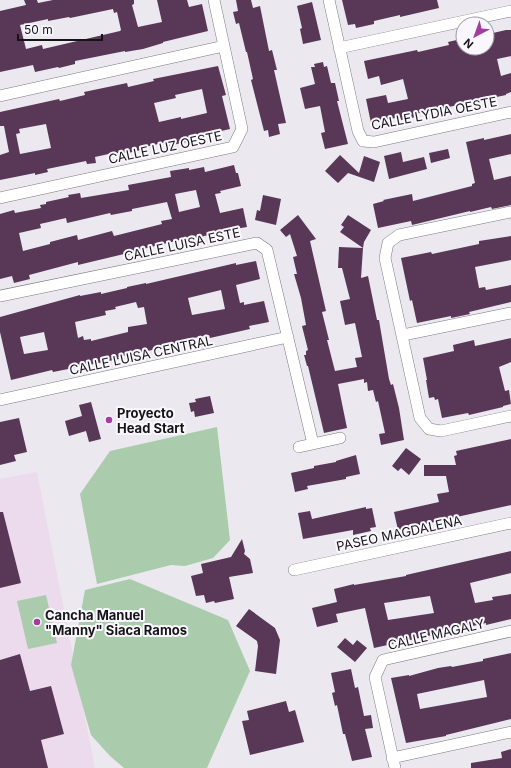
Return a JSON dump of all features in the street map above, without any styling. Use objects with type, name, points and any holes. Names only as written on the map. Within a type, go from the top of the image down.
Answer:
[{"type":"street","points":[[0,96],[224,46],[214,0]]},
{"type":"street","points":[[329,0],[339,48],[511,11]]},
{"type":"street","name":"CALLE LUZ OESTE","points":[[0,198],[233,147],[242,129],[224,46]]},
{"type":"street","name":"CALLE LYDIA OESTE","points":[[339,48],[358,131],[363,141],[374,142],[511,112]]},
{"type":"street","points":[[511,212],[399,235],[388,243],[385,258],[420,418],[428,429],[441,431],[511,416]]},
{"type":"street","name":"CALLE LUISA ESTE","points":[[0,296],[256,243],[267,250],[313,444]]},
{"type":"street","points":[[403,335],[511,312]]},
{"type":"street","name":"CALLE LUISA CENTRAL","points":[[0,400],[288,337]]},
{"type":"street","points":[[299,447],[340,438]]},
{"type":"street","name":"PASEO MAGDALENA","points":[[294,570],[511,523]]},
{"type":"street","name":"CALLE MAGALY","points":[[393,763],[375,677],[383,660],[511,631]]},
{"type":"street","points":[[393,763],[511,732]]},
{"type":"shaded area","points":[[37,472],[95,768],[0,768],[0,479]]},
{"type":"green space","points":[[217,427],[230,540],[213,558],[185,566],[171,565],[97,584],[80,494],[110,451]]},
{"type":"green space","points":[[130,579],[228,620],[250,671],[207,768],[124,768],[110,756],[91,735],[71,665],[85,590]]},
{"type":"green space","name":"Cancha Manuel \"Manny\" Siaca Ramos","points":[[46,595],[57,643],[28,649],[17,601]]},
{"type":"building","points":[[24,0],[37,0],[38,3],[53,0],[134,0],[134,4],[132,5],[138,27],[162,22],[157,0],[187,0],[189,7],[202,4],[208,31],[163,42],[143,49],[75,61],[75,64],[59,68],[35,72],[33,65],[0,72],[0,11],[26,5]],"holes":[[[113,9],[114,13],[117,12],[120,31],[43,49],[42,45],[26,49],[20,25],[48,19],[48,21],[70,18]]]},
{"type":"building","points":[[236,0],[251,0],[253,8],[260,6],[269,51],[272,50],[277,70],[274,70],[286,123],[278,124],[280,134],[269,137],[268,130],[264,131],[251,80],[253,79],[247,52],[239,23],[236,24],[233,12],[238,11]]},
{"type":"building","points":[[342,0],[437,0],[439,8],[374,21],[374,24],[356,28],[355,24],[348,25]]},
{"type":"building","points":[[312,2],[321,40],[303,44],[300,29],[302,28],[297,6]]},
{"type":"building","points":[[511,30],[511,56],[497,59],[501,76],[511,73],[511,92],[506,95],[415,114],[416,117],[401,120],[400,117],[371,123],[366,99],[386,95],[388,103],[408,99],[403,79],[381,85],[379,76],[368,79],[364,61],[449,45],[448,42],[455,40],[455,56],[495,56],[495,33]]},
{"type":"building","points":[[323,62],[324,67],[327,66],[331,83],[335,83],[339,101],[337,101],[348,144],[325,149],[321,133],[325,132],[320,106],[305,109],[300,88],[315,84],[311,67],[315,67],[314,64]]},
{"type":"building","points":[[218,66],[226,95],[222,96],[230,129],[186,139],[186,142],[168,146],[167,142],[141,148],[141,150],[124,154],[124,152],[113,155],[113,153],[95,157],[96,163],[87,164],[86,161],[47,169],[48,172],[35,175],[35,173],[0,180],[0,155],[9,152],[4,126],[0,126],[0,112],[59,99],[60,101],[85,95],[84,92],[127,83],[128,87],[154,81],[153,79]],"holes":[[[202,89],[207,113],[159,122],[154,103],[176,98],[175,95]],[[46,124],[51,148],[20,154],[16,134],[20,133],[19,129]]]},
{"type":"building","points":[[511,134],[511,154],[489,159],[494,180],[511,176],[511,205],[492,209],[491,207],[470,211],[412,225],[411,221],[378,228],[373,204],[384,201],[383,200],[412,194],[413,201],[472,186],[472,184],[475,183],[466,142]]},
{"type":"building","points":[[448,149],[450,158],[431,163],[429,153]]},
{"type":"building","points":[[401,152],[403,162],[424,157],[427,169],[389,179],[384,156]]},
{"type":"building","points":[[340,155],[359,173],[364,156],[380,162],[374,182],[348,173],[338,183],[325,171]]},
{"type":"building","points":[[234,165],[236,173],[238,173],[241,186],[220,191],[221,193],[215,194],[220,213],[243,208],[247,227],[235,228],[189,240],[188,238],[139,250],[140,252],[124,256],[124,254],[78,265],[78,262],[29,275],[30,279],[14,283],[12,276],[0,279],[0,214],[14,210],[15,213],[41,208],[40,205],[46,204],[46,202],[69,197],[68,195],[80,193],[81,198],[129,190],[128,185],[171,177],[170,171],[189,168],[189,170],[204,167],[205,172]],"holes":[[[196,190],[200,207],[179,212],[175,194]],[[167,202],[172,219],[161,221],[162,224],[114,236],[112,231],[78,240],[77,235],[23,251],[19,233],[41,228],[40,224],[66,218],[67,223],[110,213],[111,215],[132,211],[132,209]]]},
{"type":"building","points":[[263,195],[281,199],[276,225],[255,220],[257,210],[260,211]]},
{"type":"building","points":[[298,215],[316,239],[310,241],[326,311],[322,312],[335,371],[357,367],[355,358],[362,357],[355,323],[345,325],[340,301],[350,299],[342,268],[338,268],[339,247],[363,248],[361,278],[368,276],[377,320],[379,320],[389,379],[391,385],[393,384],[399,408],[404,440],[381,445],[379,434],[385,433],[378,401],[376,402],[373,390],[368,391],[367,382],[364,383],[364,379],[338,384],[347,428],[324,433],[304,355],[306,355],[306,351],[308,350],[302,326],[306,325],[301,298],[294,274],[297,274],[293,257],[297,256],[290,234],[286,237],[280,230]]},
{"type":"building","points":[[348,215],[371,230],[364,242],[363,248],[340,232],[344,227],[341,225]]},
{"type":"building","points":[[511,236],[511,260],[475,267],[479,288],[485,287],[486,290],[511,285],[511,302],[469,312],[470,314],[451,318],[451,316],[417,323],[412,300],[410,301],[401,258],[431,252],[432,254],[479,244],[479,241]]},
{"type":"building","points":[[256,261],[260,279],[236,285],[240,303],[244,302],[244,305],[264,301],[269,322],[249,326],[250,329],[210,338],[209,335],[183,340],[184,342],[162,346],[162,348],[118,357],[119,359],[53,372],[52,370],[11,380],[0,332],[0,317],[80,295],[101,292],[101,294],[236,263],[236,265]],"holes":[[[221,290],[225,309],[192,315],[188,298]],[[136,302],[138,308],[144,307],[147,324],[128,327],[128,332],[91,341],[91,339],[84,340],[83,336],[78,338],[75,322],[106,315],[105,311],[116,309],[115,307]],[[44,332],[48,350],[24,354],[20,337]]]},
{"type":"building","points":[[511,338],[511,362],[499,367],[505,391],[509,390],[511,404],[469,415],[468,413],[442,418],[438,399],[435,400],[434,397],[429,398],[423,358],[454,351],[453,345],[474,340],[475,346]]},
{"type":"building","points":[[210,396],[214,413],[195,417],[194,411],[191,412],[189,403],[196,402],[195,399]]},
{"type":"building","points":[[91,402],[101,439],[89,442],[86,431],[69,436],[65,421],[82,416],[79,405]]},
{"type":"building","points":[[19,418],[27,452],[14,455],[16,461],[0,465],[0,422]]},
{"type":"building","points":[[511,439],[511,505],[398,530],[394,512],[439,502],[437,494],[449,492],[446,476],[424,476],[424,465],[456,465],[454,456],[457,455],[456,451]]},
{"type":"building","points":[[406,448],[421,459],[409,475],[401,468],[398,471],[392,466]]},
{"type":"building","points":[[356,455],[360,474],[346,477],[346,479],[307,486],[308,489],[295,492],[291,473],[314,468],[314,466],[336,462]]},
{"type":"building","points":[[366,507],[366,509],[372,508],[376,527],[370,528],[371,531],[353,535],[353,530],[303,539],[298,513],[310,511],[312,519]]},
{"type":"building","points":[[0,512],[3,512],[21,583],[0,588]]},
{"type":"building","points":[[242,539],[245,551],[244,554],[250,559],[253,573],[229,577],[234,599],[215,603],[214,601],[206,603],[204,595],[196,596],[191,576],[203,573],[201,564],[231,557]]},
{"type":"building","points":[[511,551],[511,573],[470,583],[475,603],[493,600],[492,597],[511,594],[511,619],[486,625],[486,623],[374,648],[365,608],[336,614],[338,622],[317,627],[312,608],[337,602],[334,589],[406,575]],"holes":[[[430,596],[434,613],[388,620],[384,603]]]},
{"type":"building","points":[[249,609],[275,628],[280,640],[276,674],[255,671],[258,646],[257,641],[236,626]]},
{"type":"building","points":[[345,638],[353,645],[357,640],[367,648],[355,662],[337,647]]},
{"type":"building","points":[[511,653],[511,719],[446,736],[406,743],[391,678],[409,676],[438,668],[483,661],[483,659]],"holes":[[[484,680],[487,697],[420,709],[417,694]]]},
{"type":"building","points":[[20,654],[30,691],[51,686],[64,734],[41,740],[48,768],[0,768],[0,660]]},
{"type":"building","points":[[351,669],[355,688],[358,687],[364,716],[371,715],[373,728],[365,729],[372,757],[352,761],[345,734],[343,734],[337,705],[335,706],[332,693],[335,692],[331,673]]},
{"type":"building","points":[[286,701],[289,712],[295,710],[304,742],[250,755],[242,721],[249,720],[247,711]]},
{"type":"building","points":[[511,749],[511,768],[471,768],[471,763],[502,758],[501,752]]},
{"type":"place","name":"Proyecto Head Start","points":[[109,420]]},
{"type":"place","name":"Cancha Manuel \"Manny\" Siaca Ramos","points":[[37,622]]}]
